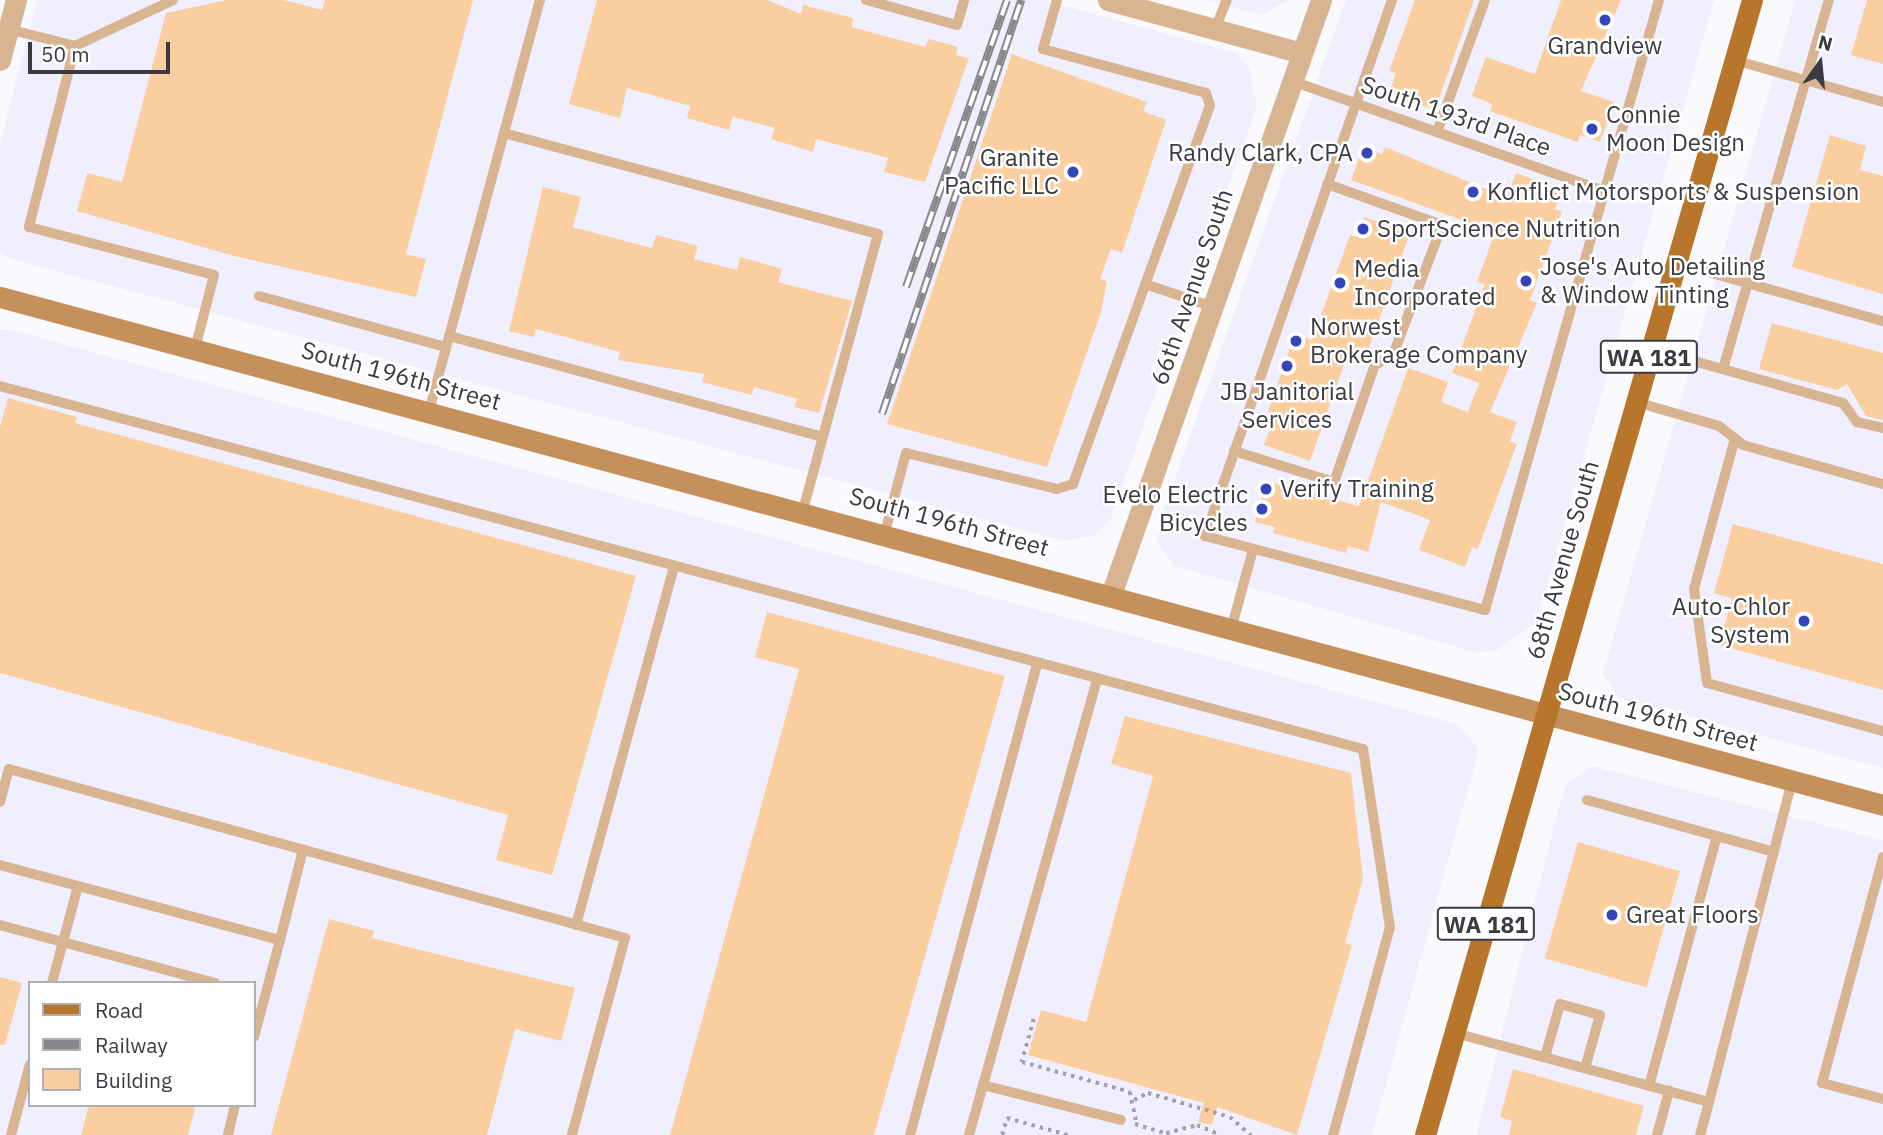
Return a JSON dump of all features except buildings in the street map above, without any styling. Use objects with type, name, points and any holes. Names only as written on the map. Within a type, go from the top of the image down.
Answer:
[{"type":"main road","name":"68th Avenue South","points":[[1425,1135],[1752,0]]},
{"type":"main road","name":"South 196th Street","points":[[0,297],[1112,592],[1883,805]]},
{"type":"street","points":[[0,60],[16,0]]},
{"type":"street","points":[[1108,0],[1302,53]]},
{"type":"street","name":"66th Avenue South","points":[[1112,592],[1321,0]]},
{"type":"lane","points":[[8,29],[75,46],[173,0]]},
{"type":"lane","points":[[429,411],[540,0]]},
{"type":"lane","points":[[866,0],[957,25],[964,0]]},
{"type":"lane","points":[[885,532],[906,453],[1057,489],[1073,484],[1210,106],[1206,93],[1043,49],[1057,0]]},
{"type":"lane","points":[[1216,29],[1227,0]]},
{"type":"lane","points":[[1392,0],[1205,536],[1485,610],[1659,0]]},
{"type":"lane","points":[[1437,132],[1485,0]]},
{"type":"lane","points":[[1723,369],[1829,0]]},
{"type":"lane","points":[[75,46],[29,227],[214,275],[195,349]]},
{"type":"lane","points":[[1734,60],[1883,103]]},
{"type":"lane","name":"South 193rd Place","points":[[1292,81],[1606,192]]},
{"type":"lane","points":[[504,132],[878,234],[803,510]]},
{"type":"lane","points":[[1234,451],[1334,482],[1375,366],[1393,355],[1442,225],[1327,184]]},
{"type":"lane","points":[[1676,263],[1883,321]]},
{"type":"lane","points":[[1145,284],[1213,307]]},
{"type":"lane","points":[[259,296],[448,341],[823,437]]},
{"type":"lane","points":[[1651,349],[1843,403],[1857,422],[1883,428]]},
{"type":"lane","points":[[0,386],[1363,749],[1390,927],[1333,1135]]},
{"type":"lane","points":[[1636,402],[1719,426],[1743,445],[1883,484]]},
{"type":"lane","points":[[1735,438],[1694,589],[1707,683],[1883,731]]},
{"type":"lane","points":[[1232,626],[1253,549]]},
{"type":"lane","points":[[576,925],[674,567]]},
{"type":"lane","points":[[911,1135],[1037,663]]},
{"type":"lane","points":[[969,1135],[1097,679]]},
{"type":"lane","points":[[0,802],[4,768],[625,938],[572,1135]]},
{"type":"lane","points":[[1700,1135],[1792,780]]},
{"type":"lane","points":[[1587,800],[1774,852]]},
{"type":"lane","points":[[1648,1086],[1717,836]]},
{"type":"lane","points":[[256,1020],[259,995],[280,940],[303,850]]},
{"type":"lane","points":[[1883,856],[1822,1083],[1883,1099]]},
{"type":"lane","points":[[0,865],[280,940]]},
{"type":"lane","points":[[52,981],[78,886]]},
{"type":"lane","points":[[0,925],[208,981]]},
{"type":"lane","points":[[1545,1057],[1560,1004],[1600,1015],[1585,1068]]},
{"type":"lane","points":[[1455,1033],[1709,1102]]},
{"type":"lane","points":[[11,1135],[28,1072]]},
{"type":"lane","points":[[983,1085],[1121,1120]]},
{"type":"lane","points":[[1657,1135],[1669,1091]]},
{"type":"lane","points":[[228,1135],[235,1107]]},
{"type":"path","points":[[1034,1019],[1022,1062],[1130,1092],[1135,1100],[1135,1125],[1131,1135]]},
{"type":"path","points":[[1135,1100],[1148,1093],[1230,1117],[1251,1135]]},
{"type":"path","points":[[1002,1135],[1007,1118],[1068,1135]]},
{"type":"path","points":[[1135,1125],[1167,1134],[1197,1125],[1221,1135]]},
{"type":"shaded area","points":[[37,0],[1044,0],[1236,53],[1249,68],[1257,106],[1110,521],[1095,535],[1064,541],[11,259],[0,252],[0,144]]},
{"type":"shaded area","points":[[1206,0],[1288,0],[1262,15]]},
{"type":"shaded area","points":[[1346,0],[1714,0],[1537,622],[1497,650],[1478,653],[1175,566],[1158,544],[1158,526]]},
{"type":"shaded area","points":[[1795,0],[1883,0],[1883,768],[1619,698],[1603,673]]},
{"type":"shaded area","points":[[9,329],[1457,724],[1479,749],[1372,1135],[0,1135],[0,330]]},
{"type":"shaded area","points":[[1593,766],[1883,840],[1883,1135],[1476,1135],[1562,795],[1569,781]]},
{"type":"railway","points":[[906,287],[1007,0]]},
{"type":"railway","points":[[882,414],[1021,0]]},
{"type":"place","name":"Grandview","points":[[1605,20]]},
{"type":"place","name":"Connie Moon Design","points":[[1592,129]]},
{"type":"place","name":"Randy Clark, CPA","points":[[1367,153]]},
{"type":"place","name":"Granite Pacific LLC","points":[[1073,172]]},
{"type":"place","name":"Konflict Motorsports & Suspension","points":[[1473,192]]},
{"type":"place","name":"SportScience Nutrition","points":[[1363,229]]},
{"type":"place","name":"Jose's Auto Detailing & Window Tinting","points":[[1526,281]]},
{"type":"place","name":"Media Incorporated","points":[[1340,283]]},
{"type":"place","name":"Norwest Brokerage Company","points":[[1296,341]]},
{"type":"place","name":"JB Janitorial Services","points":[[1287,366]]},
{"type":"place","name":"Verify Training","points":[[1266,489]]},
{"type":"place","name":"Evelo Electric Bicycles","points":[[1262,509]]},
{"type":"place","name":"Auto-Chlor System","points":[[1804,621]]},
{"type":"place","name":"Great Floors","points":[[1612,915]]}]
